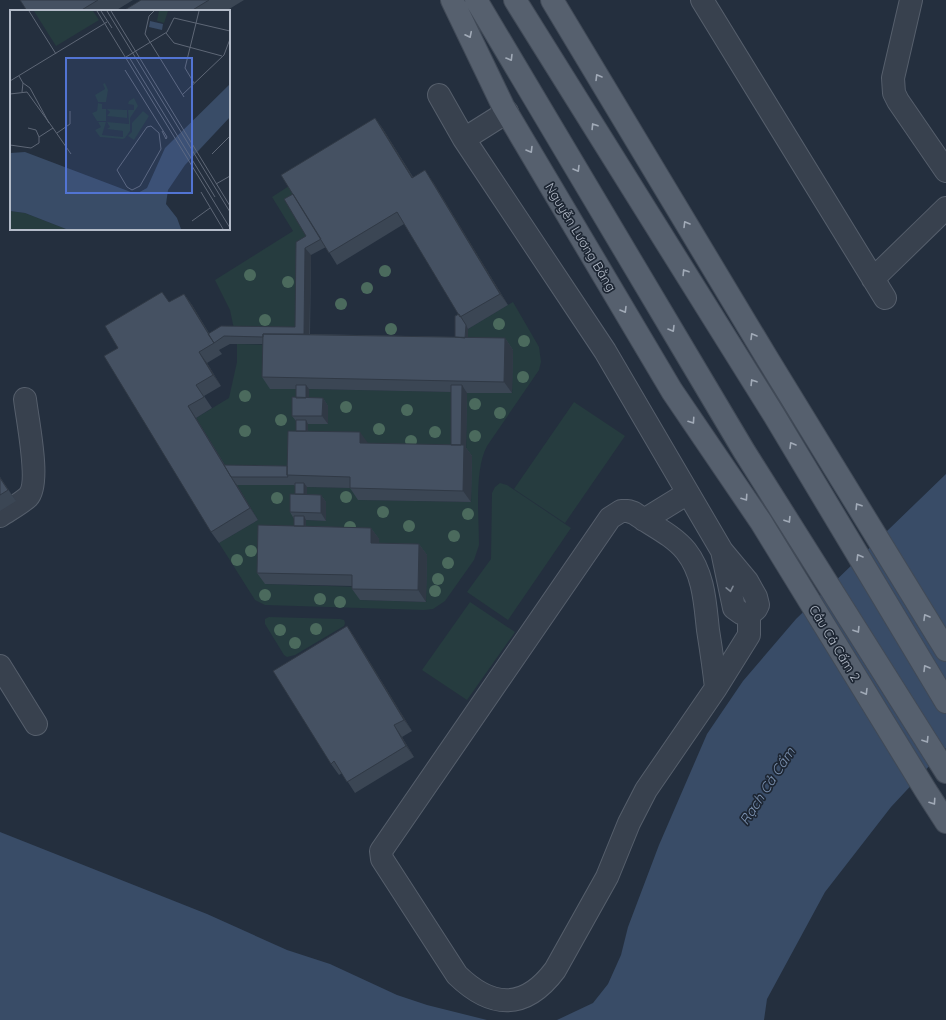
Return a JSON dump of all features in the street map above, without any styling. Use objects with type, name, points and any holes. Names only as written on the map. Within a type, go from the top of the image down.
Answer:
[{"type":"main road","name":"Nguyễn Lương Bằng","points":[[452,0],[507,112],[672,391],[723,466]]},
{"type":"main road","name":"Cầu Cả Cấm 2","points":[[476,0],[744,451],[946,772]]},
{"type":"main road","points":[[515,0],[774,416],[946,702]]},
{"type":"main road","points":[[552,0],[762,351],[946,650]]},
{"type":"main road","name":"Cầu Cả Cấm 2","points":[[723,466],[761,522],[946,822]]},
{"type":"street","points":[[702,0],[885,298]]},
{"type":"street","points":[[911,0],[894,70],[893,86],[898,101],[946,171]]},
{"type":"street","points":[[439,94],[464,139],[605,351],[722,551],[734,608],[741,613],[749,614],[749,635],[716,688],[646,790],[629,823],[607,877],[555,970],[549,978],[536,991],[521,998],[505,1001],[487,996],[463,981],[452,968],[382,859],[382,849],[610,518],[617,512],[628,511],[634,513],[680,546],[692,561],[697,570],[704,595],[716,688]]},
{"type":"street","points":[[464,139],[507,112]]},
{"type":"street","points":[[873,279],[946,208]]},
{"type":"street","points":[[0,516],[29,496],[33,485],[34,466],[25,399]]},
{"type":"street","points":[[644,520],[688,493]]},
{"type":"street","points":[[0,666],[36,724]]},
{"type":"green space","points":[[289,186],[298,201],[311,243],[300,335],[235,334],[230,310],[215,280],[293,231],[272,197]]},
{"type":"green space","points":[[513,302],[539,347],[541,362],[539,370],[487,446],[480,468],[479,480],[479,545],[474,560],[445,601],[433,609],[424,610],[265,605],[255,600],[219,543],[258,520],[237,485],[295,485],[295,487],[297,487],[295,520],[297,520],[297,537],[266,537],[265,584],[360,587],[360,600],[426,602],[427,555],[379,554],[379,539],[306,537],[306,520],[326,521],[326,503],[307,502],[307,487],[358,488],[359,500],[471,502],[472,457],[466,456],[467,393],[512,393],[513,350],[468,349],[468,329]]},
{"type":"green space","points":[[237,344],[271,345],[299,389],[295,474],[230,473],[196,418],[229,398],[237,362]]},
{"type":"green space","points":[[309,389],[456,392],[456,456],[308,442],[308,424],[328,424],[328,406],[309,406]]},
{"type":"green space","points":[[574,402],[625,436],[565,523],[514,489]]},
{"type":"green space","points":[[500,483],[507,485],[571,528],[508,620],[467,592],[491,559],[492,493],[495,487]]},
{"type":"green space","points":[[470,602],[515,632],[467,700],[422,670]]},
{"type":"green space","points":[[269,617],[340,619],[344,620],[345,623],[344,626],[295,655],[287,657],[284,655],[265,624],[265,619]]},
{"type":"water","name":"Rạch Cả Cấm","points":[[946,474],[946,748],[891,807],[825,892],[767,999],[764,1020],[557,1020],[593,1003],[608,984],[621,955],[628,927],[659,845],[707,734],[743,681],[796,619]]},
{"type":"water","points":[[0,832],[207,914],[287,950],[330,964],[397,995],[427,1005],[487,1020],[0,1020]]},
{"type":"building","points":[[20,0],[98,0],[82,10],[26,10]]},
{"type":"building","points":[[141,0],[209,0],[193,10],[125,10]]},
{"type":"building","points":[[375,118],[412,178],[425,170],[500,294],[460,317],[397,212],[329,253],[281,175]]},
{"type":"building","points":[[293,194],[321,239],[305,248],[304,334],[263,334],[263,337],[224,336],[214,343],[208,334],[221,326],[295,327],[296,242],[306,236],[284,199]]},
{"type":"building","points":[[162,292],[169,302],[184,294],[214,343],[199,352],[213,375],[196,385],[204,397],[188,406],[250,508],[211,532],[104,356],[118,348],[105,326]]},
{"type":"building","points":[[459,314],[466,325],[465,338],[455,337],[455,316]]},
{"type":"building","points":[[263,334],[505,338],[504,382],[262,377]]},
{"type":"building","points":[[296,385],[306,385],[306,398],[296,398]]},
{"type":"building","points":[[451,385],[462,385],[461,445],[451,445]]},
{"type":"building","points":[[292,397],[323,398],[322,416],[292,416]]},
{"type":"building","points":[[296,420],[306,420],[306,431],[296,431]]},
{"type":"building","points":[[288,431],[360,432],[360,443],[464,445],[463,491],[350,488],[350,477],[287,475]]},
{"type":"building","points":[[224,465],[287,466],[288,477],[231,477]]},
{"type":"building","points":[[0,478],[8,490],[0,495]]},
{"type":"building","points":[[295,483],[304,483],[304,494],[295,494]]},
{"type":"building","points":[[290,494],[321,495],[321,513],[290,512]]},
{"type":"building","points":[[294,516],[304,516],[304,526],[294,526]]},
{"type":"building","points":[[258,525],[371,528],[371,543],[419,544],[418,590],[352,589],[352,575],[257,573]]},
{"type":"building","points":[[347,626],[404,720],[394,725],[406,746],[347,782],[334,761],[331,764],[273,671]]}]
